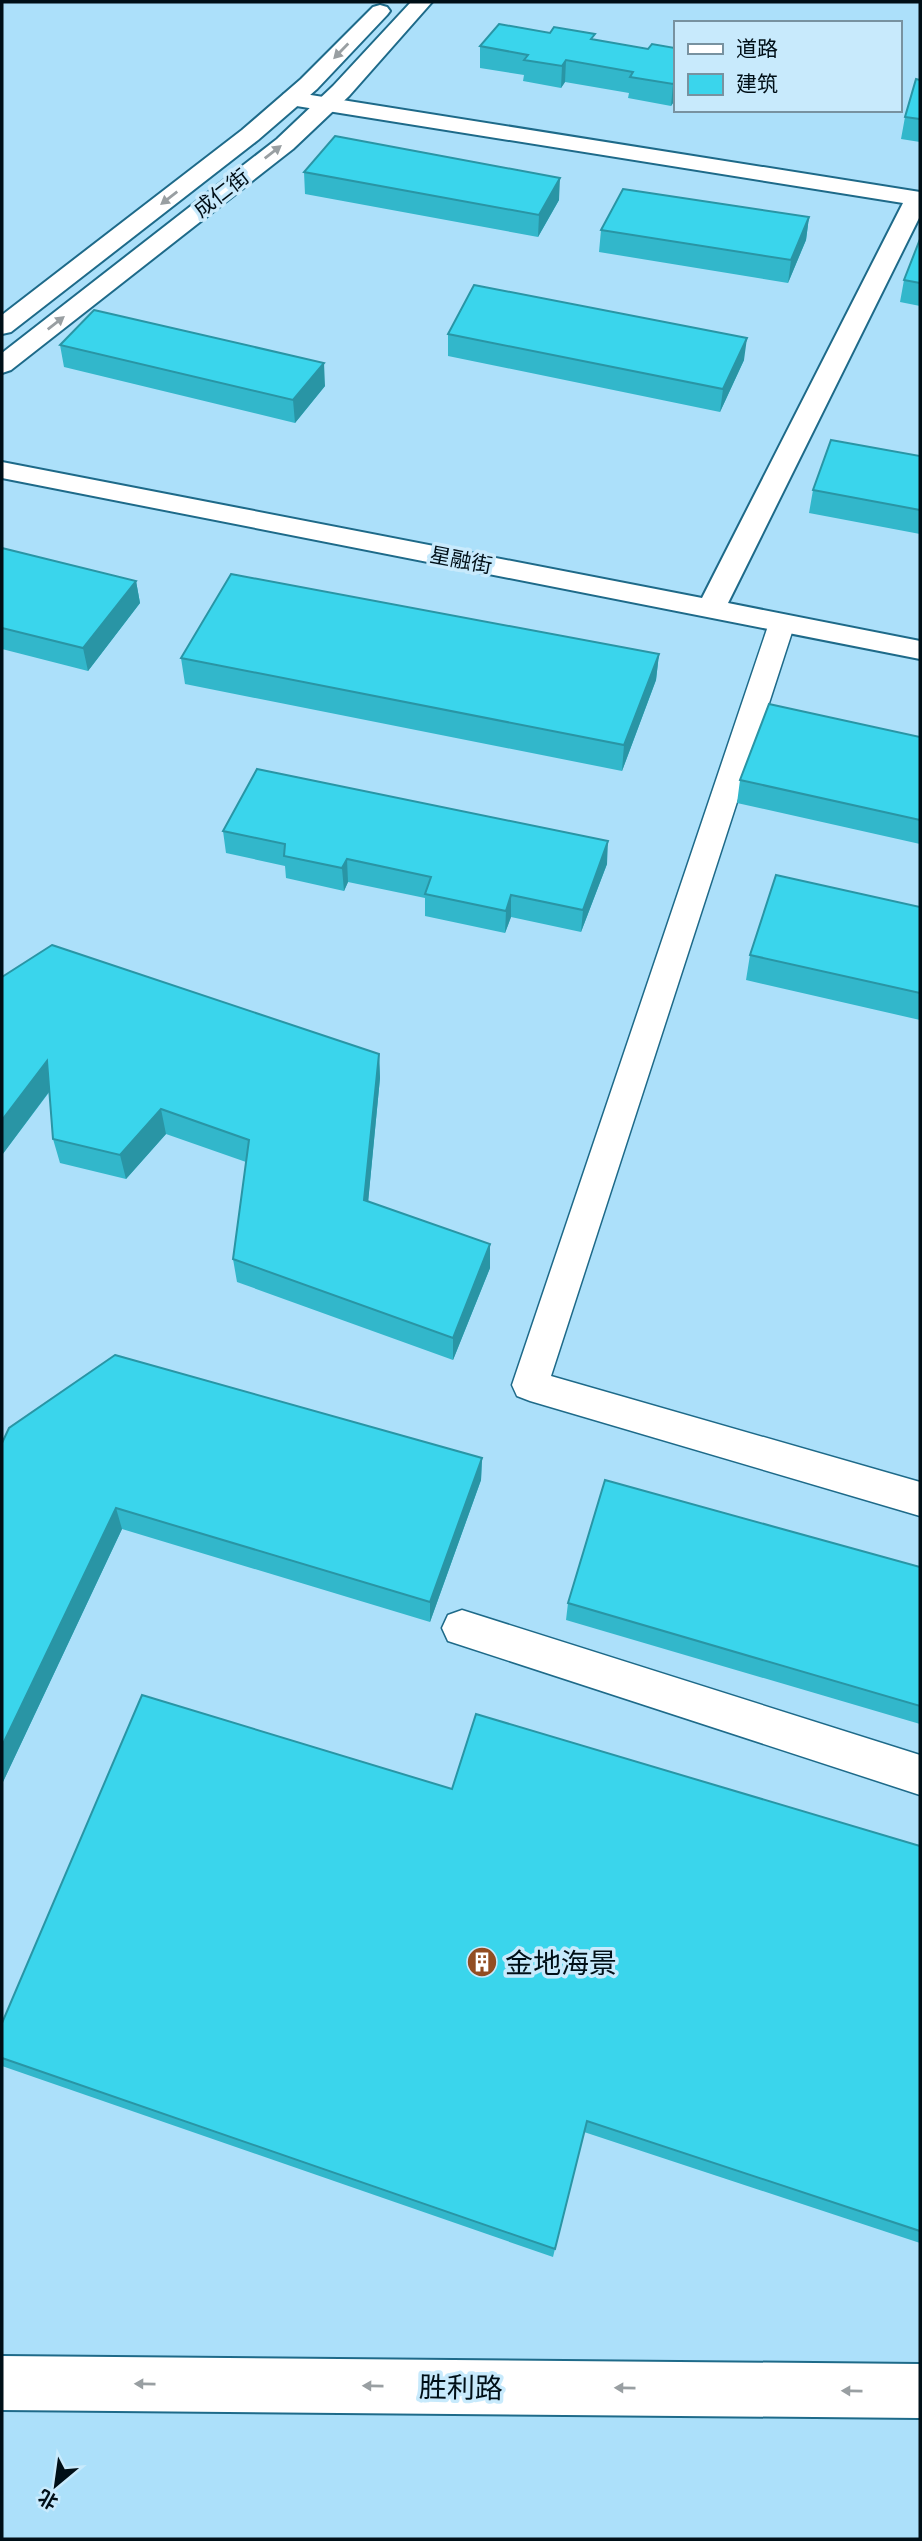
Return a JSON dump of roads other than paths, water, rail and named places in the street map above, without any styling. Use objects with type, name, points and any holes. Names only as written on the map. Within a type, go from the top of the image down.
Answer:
[{"type":"street","name":"成仁街","points":[[2,327],[250,135],[292,99],[389,2]]},
{"type":"street","name":"成仁街","points":[[2,365],[285,144],[327,105],[422,2]]},
{"type":"street","points":[[292,99],[919,199],[711,609]]},
{"type":"street","name":"星融街","points":[[2,470],[920,650]]},
{"type":"street","name":"胜利路","points":[[2,2383],[920,2391]]},
{"type":"lane","points":[[782,623],[530,1385],[920,1499]]},
{"type":"lane","points":[[462,1628],[920,1775]]},
{"type":"place","name":"金地海景","points":[[482,1962]]}]
